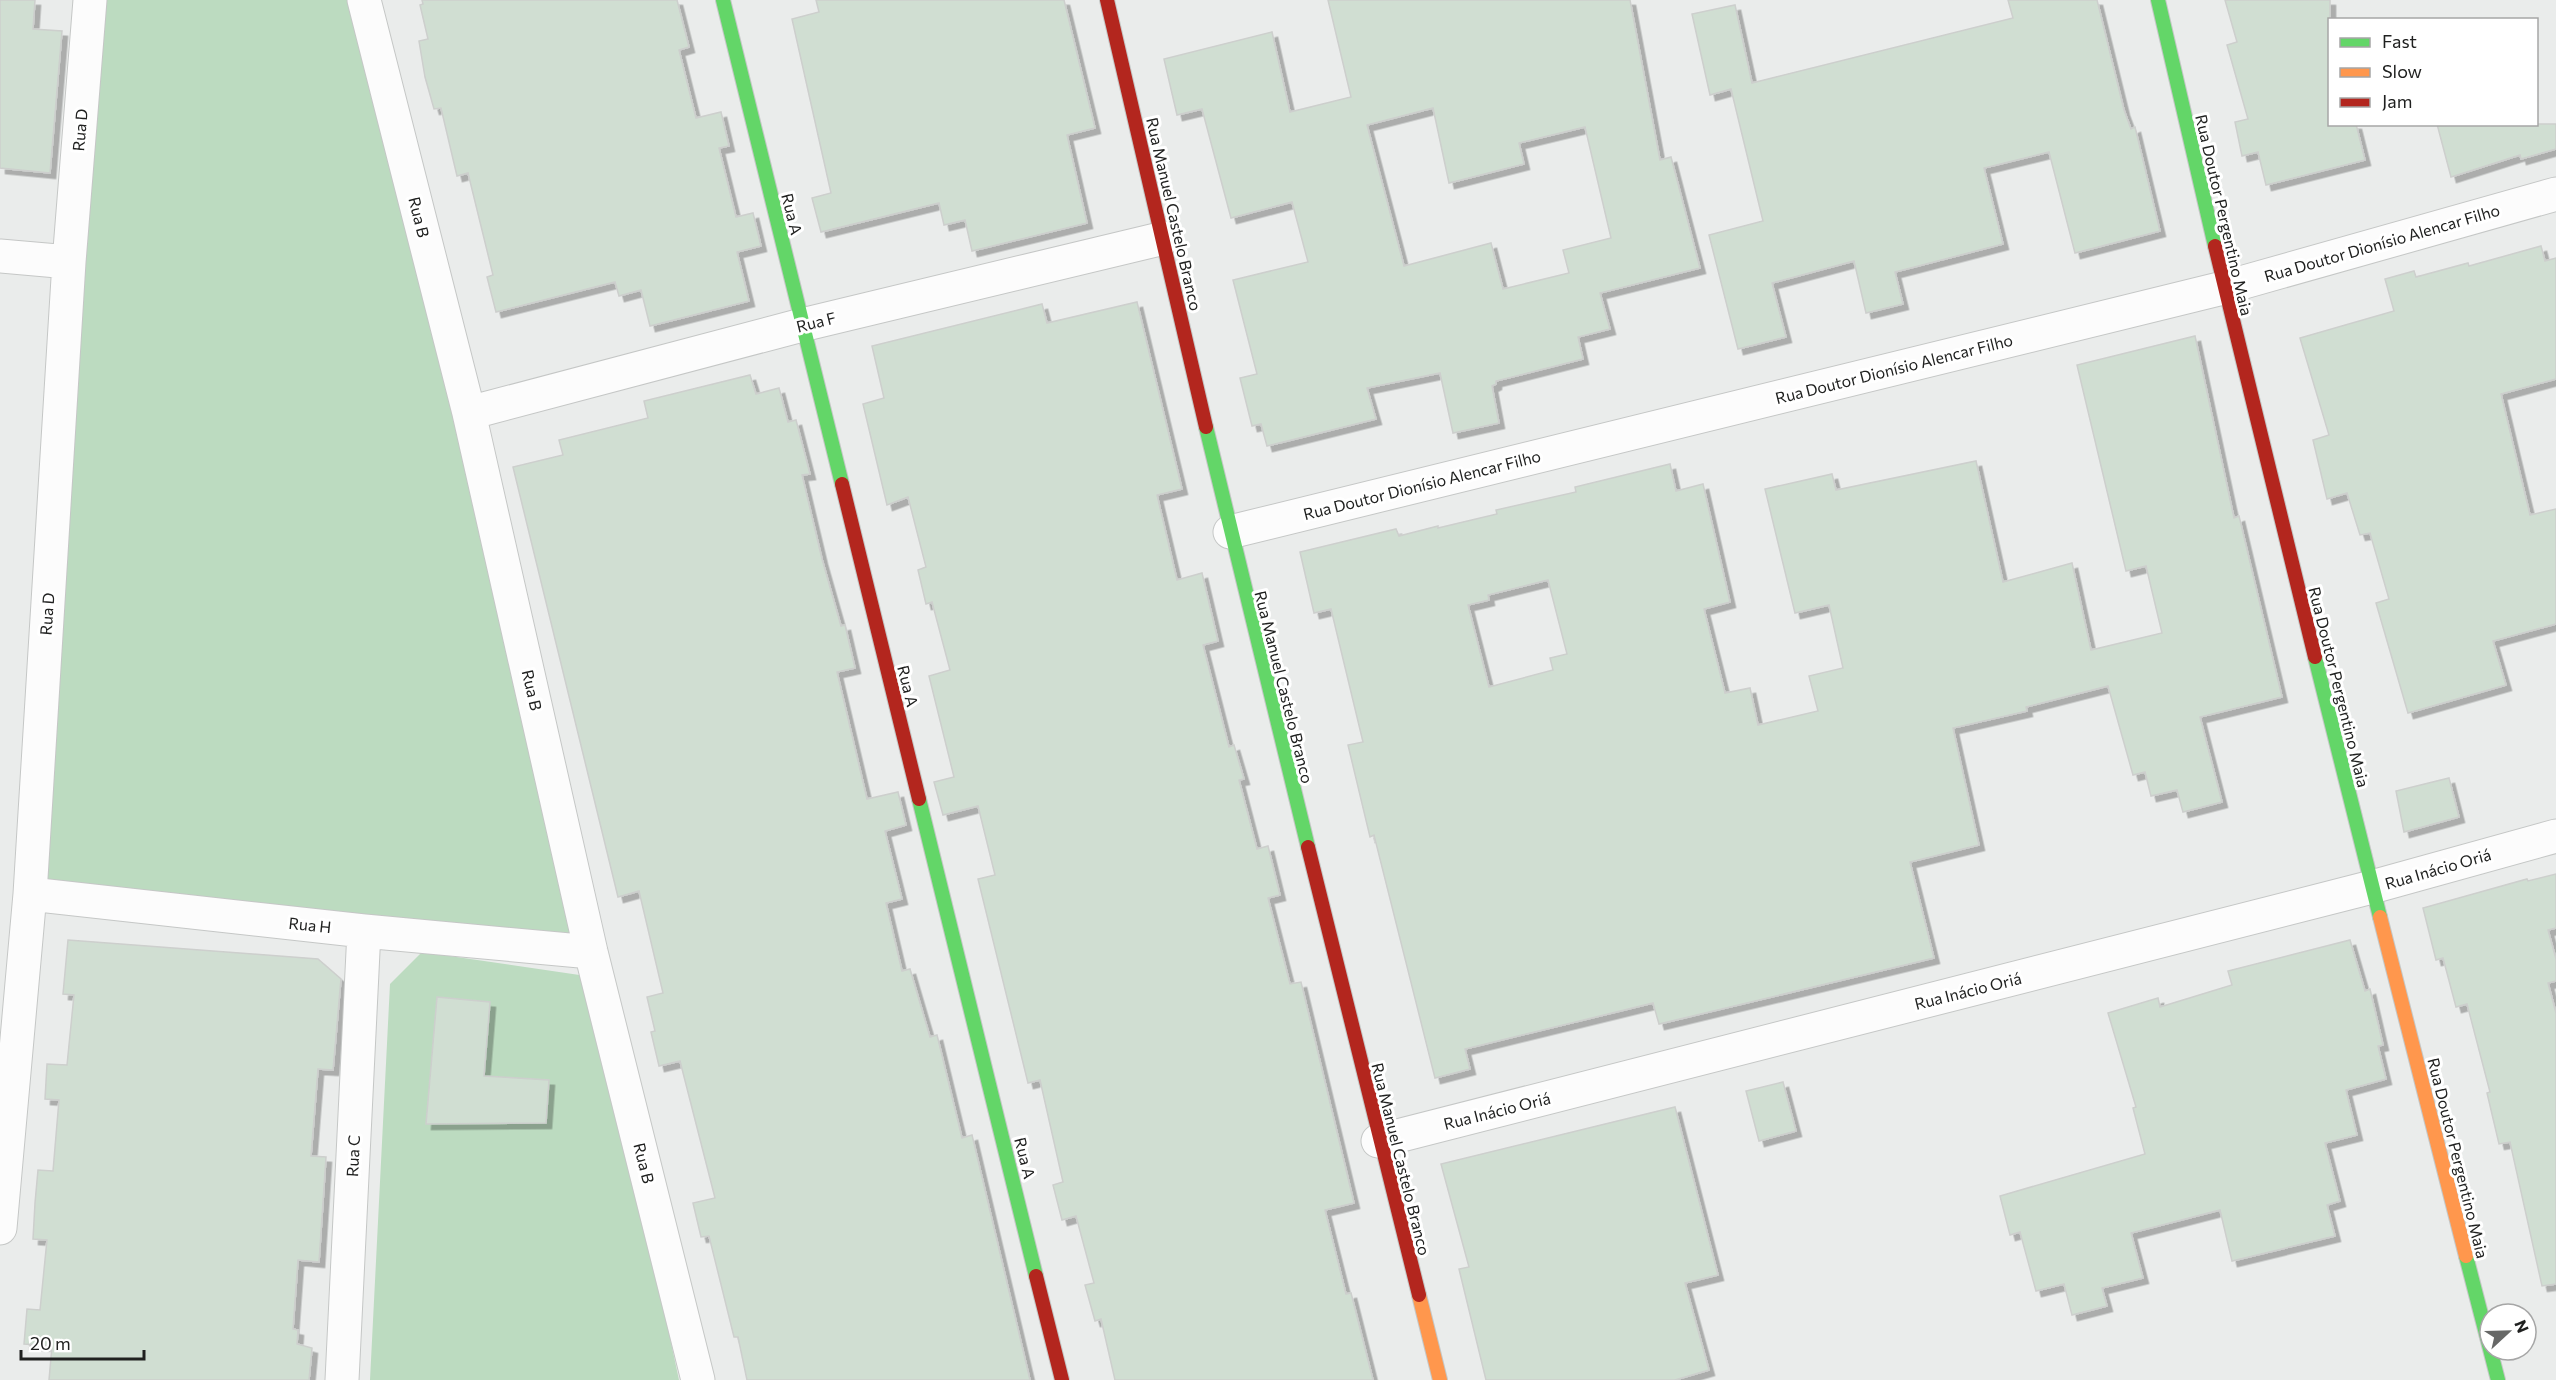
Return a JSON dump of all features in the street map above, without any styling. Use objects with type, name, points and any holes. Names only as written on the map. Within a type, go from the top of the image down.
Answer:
[{"type":"street","name":"Rua D","points":[[0,1228],[30,894],[69,262],[90,0]]},
{"type":"street","name":"Rua B","points":[[364,0],[469,413],[591,952],[698,1380]]},
{"type":"street","name":"Rua A","points":[[723,0],[1062,1380]]},
{"type":"street","name":"Rua Manuel Castelo Branco","points":[[1107,0],[1164,238],[1230,532],[1378,1141],[1440,1380]]},
{"type":"street","name":"Rua Doutor Pergentino Maia","points":[[2158,0],[2223,288],[2498,1380]]},
{"type":"street","name":"Rua Doutor Dionísio Alencar Filho","points":[[1230,532],[2223,288],[2556,194]]},
{"type":"street","name":"Rua F","points":[[469,413],[802,325],[1164,238]]},
{"type":"street","points":[[0,256],[69,262]]},
{"type":"street","name":"Rua Inácio Oriá","points":[[1378,1141],[2372,887],[2556,836]]},
{"type":"street","name":"Rua H","points":[[30,894],[363,931],[591,952]]},
{"type":"street","name":"Rua C","points":[[342,1380],[363,931]]},
{"type":"green space","points":[[97,0],[356,0],[591,952],[30,894]]},
{"type":"green space","points":[[422,952],[593,977],[679,1380],[370,1380],[390,984]]},
{"type":"building","points":[[0,0],[35,0],[33,29],[62,31],[50,173],[0,168]]},
{"type":"building","points":[[422,0],[677,0],[689,47],[679,50],[696,118],[721,112],[729,146],[719,148],[736,217],[753,213],[761,246],[737,252],[749,301],[650,326],[641,290],[619,296],[615,282],[496,312],[487,277],[493,275],[468,173],[457,176],[441,108],[434,109],[425,77],[419,41],[428,39],[420,5],[423,4]]},
{"type":"building","points":[[816,0],[1064,0],[1095,128],[1067,135],[1087,223],[972,251],[965,220],[944,225],[939,203],[821,232],[812,198],[831,193],[792,19],[819,12]]},
{"type":"building","points":[[1328,0],[1630,0],[1660,160],[1671,157],[1700,268],[1600,293],[1610,329],[1578,337],[1583,359],[1496,381],[1496,384],[1492,386],[1499,423],[1453,433],[1440,373],[1367,388],[1376,419],[1267,446],[1261,424],[1252,426],[1240,378],[1257,374],[1233,280],[1308,262],[1292,202],[1231,218],[1202,109],[1177,115],[1164,59],[1272,32],[1290,112],[1351,97]],"holes":[[[1433,108],[1449,183],[1524,164],[1519,143],[1585,127],[1611,238],[1563,250],[1569,273],[1503,289],[1491,243],[1404,266],[1367,125]]]},
{"type":"building","points":[[2008,0],[2097,0],[2124,110],[2131,129],[2135,127],[2160,231],[2075,253],[2049,152],[1984,168],[2003,244],[1895,272],[1903,304],[1866,313],[1854,261],[1772,283],[1786,337],[1738,349],[1709,235],[1763,221],[1731,89],[1710,95],[1692,14],[1735,5],[1752,83],[2013,18]]},
{"type":"building","points":[[2225,0],[2330,0],[2328,126],[2356,126],[2365,160],[2266,185],[2258,152],[2242,156],[2235,122],[2248,119],[2227,45],[2237,42]]},
{"type":"building","points":[[2556,124],[2556,149],[2521,159],[2520,155],[2451,177],[2438,126]]},
{"type":"building","points":[[2541,246],[2545,261],[2556,258],[2556,379],[2501,394],[2530,515],[2556,509],[2556,624],[2493,641],[2506,685],[2408,713],[2376,603],[2389,599],[2370,533],[2360,535],[2347,493],[2327,499],[2313,440],[2329,435],[2300,338],[2394,311],[2385,279],[2414,271],[2416,277],[2468,263],[2469,266]]},
{"type":"building","points":[[1137,302],[1182,489],[1157,495],[1177,580],[1202,573],[1218,641],[1203,645],[1229,747],[1234,745],[1244,779],[1239,780],[1257,849],[1268,846],[1280,895],[1268,898],[1290,984],[1301,982],[1354,1203],[1325,1210],[1346,1294],[1351,1293],[1373,1380],[1115,1380],[1101,1319],[1095,1321],[1085,1285],[1094,1283],[1076,1216],[1062,1220],[1053,1185],[1063,1182],[1040,1080],[1028,1083],[978,879],[995,875],[978,806],[943,815],[934,782],[954,777],[929,676],[950,670],[932,602],[926,604],[918,570],[926,567],[908,497],[887,505],[863,404],[884,398],[872,346],[1042,304],[1047,323]]},
{"type":"building","points":[[2195,336],[2234,518],[2239,516],[2282,697],[2200,717],[2222,802],[2183,812],[2177,790],[2151,796],[2145,772],[2133,775],[2108,686],[2026,707],[2027,711],[1953,728],[1979,845],[1910,862],[1934,958],[1659,1024],[1653,1003],[1465,1049],[1470,1069],[1435,1078],[1374,835],[1370,837],[1348,745],[1363,742],[1331,609],[1314,613],[1300,552],[1396,529],[1399,536],[1497,514],[1496,510],[1576,492],[1575,487],[1670,464],[1676,491],[1703,484],[1730,602],[1704,609],[1725,693],[1750,688],[1758,725],[1818,711],[1809,676],[1843,668],[1829,605],[1795,613],[1765,489],[1832,474],[1836,490],[1976,461],[2003,582],[2072,563],[2091,650],[2162,633],[2146,566],[2126,571],[2077,365]],"holes":[[[1548,580],[1567,654],[1550,658],[1553,670],[1489,687],[1468,605],[1489,600],[1488,595]]]},
{"type":"building","points":[[750,375],[756,394],[779,388],[788,422],[796,420],[810,474],[802,475],[822,559],[841,626],[845,625],[855,668],[837,672],[867,799],[898,792],[906,825],[885,831],[902,899],[886,903],[902,971],[910,969],[930,1037],[937,1035],[962,1138],[972,1135],[1030,1380],[747,1380],[738,1337],[734,1337],[709,1236],[701,1237],[693,1203],[715,1198],[680,1061],[659,1066],[651,1032],[655,1031],[647,997],[663,993],[639,891],[618,897],[513,467],[563,455],[559,440],[648,418],[644,401]]},
{"type":"building","points":[[2449,778],[2459,817],[2404,832],[2396,791]]},
{"type":"building","points":[[2556,874],[2556,928],[2548,930],[2556,959],[2556,981],[2548,983],[2556,1013],[2556,1284],[2542,1286],[2510,1142],[2499,1144],[2487,1093],[2490,1092],[2467,1004],[2456,1007],[2443,958],[2436,960],[2423,908],[2527,879],[2528,881]]},
{"type":"building","points":[[68,940],[318,959],[341,979],[333,1070],[318,1069],[311,1156],[326,1157],[319,1262],[298,1260],[293,1329],[298,1330],[297,1344],[312,1348],[309,1380],[49,1380],[52,1346],[24,1344],[27,1309],[40,1310],[47,1240],[33,1239],[35,1203],[38,1170],[53,1171],[59,1100],[45,1099],[47,1064],[67,1065],[74,995],[63,994]]},
{"type":"building","points":[[2350,940],[2365,991],[2370,989],[2383,1045],[2378,1046],[2386,1079],[2346,1090],[2357,1135],[2325,1143],[2340,1201],[2327,1205],[2335,1236],[2232,1261],[2220,1210],[2131,1233],[2143,1278],[2102,1288],[2107,1306],[2072,1315],[2064,1284],[2036,1291],[2020,1232],[2010,1235],[2000,1196],[2145,1154],[2133,1108],[2136,1107],[2108,1013],[2158,998],[2160,1007],[2232,985],[2228,971]]},
{"type":"building","points":[[437,997],[490,1002],[484,1076],[549,1080],[546,1123],[426,1124]]},
{"type":"building","points":[[1783,1082],[1796,1131],[1759,1141],[1746,1091]]},
{"type":"building","points":[[1675,1107],[1718,1275],[1685,1283],[1709,1370],[1675,1380],[1486,1380],[1459,1269],[1469,1267],[1441,1164]]},
{"type":"traffic: fast","points":[[723,0],[842,484]]},
{"type":"traffic: fast","points":[[2158,0],[2215,246]]},
{"type":"traffic: fast","points":[[1206,427],[1308,847]]},
{"type":"traffic: fast","points":[[2315,657],[2380,917]]},
{"type":"traffic: fast","points":[[919,799],[1036,1276]]},
{"type":"traffic: fast","points":[[2466,1256],[2498,1380]]},
{"type":"traffic: slow","points":[[2380,917],[2466,1256]]},
{"type":"traffic: slow","points":[[1419,1295],[1440,1380]]},
{"type":"traffic: jam","points":[[1107,0],[1206,427]]},
{"type":"traffic: jam","points":[[2215,246],[2315,657]]},
{"type":"traffic: jam","points":[[842,484],[919,799]]},
{"type":"traffic: jam","points":[[1308,847],[1419,1295]]},
{"type":"traffic: jam","points":[[1036,1276],[1062,1380]]}]
